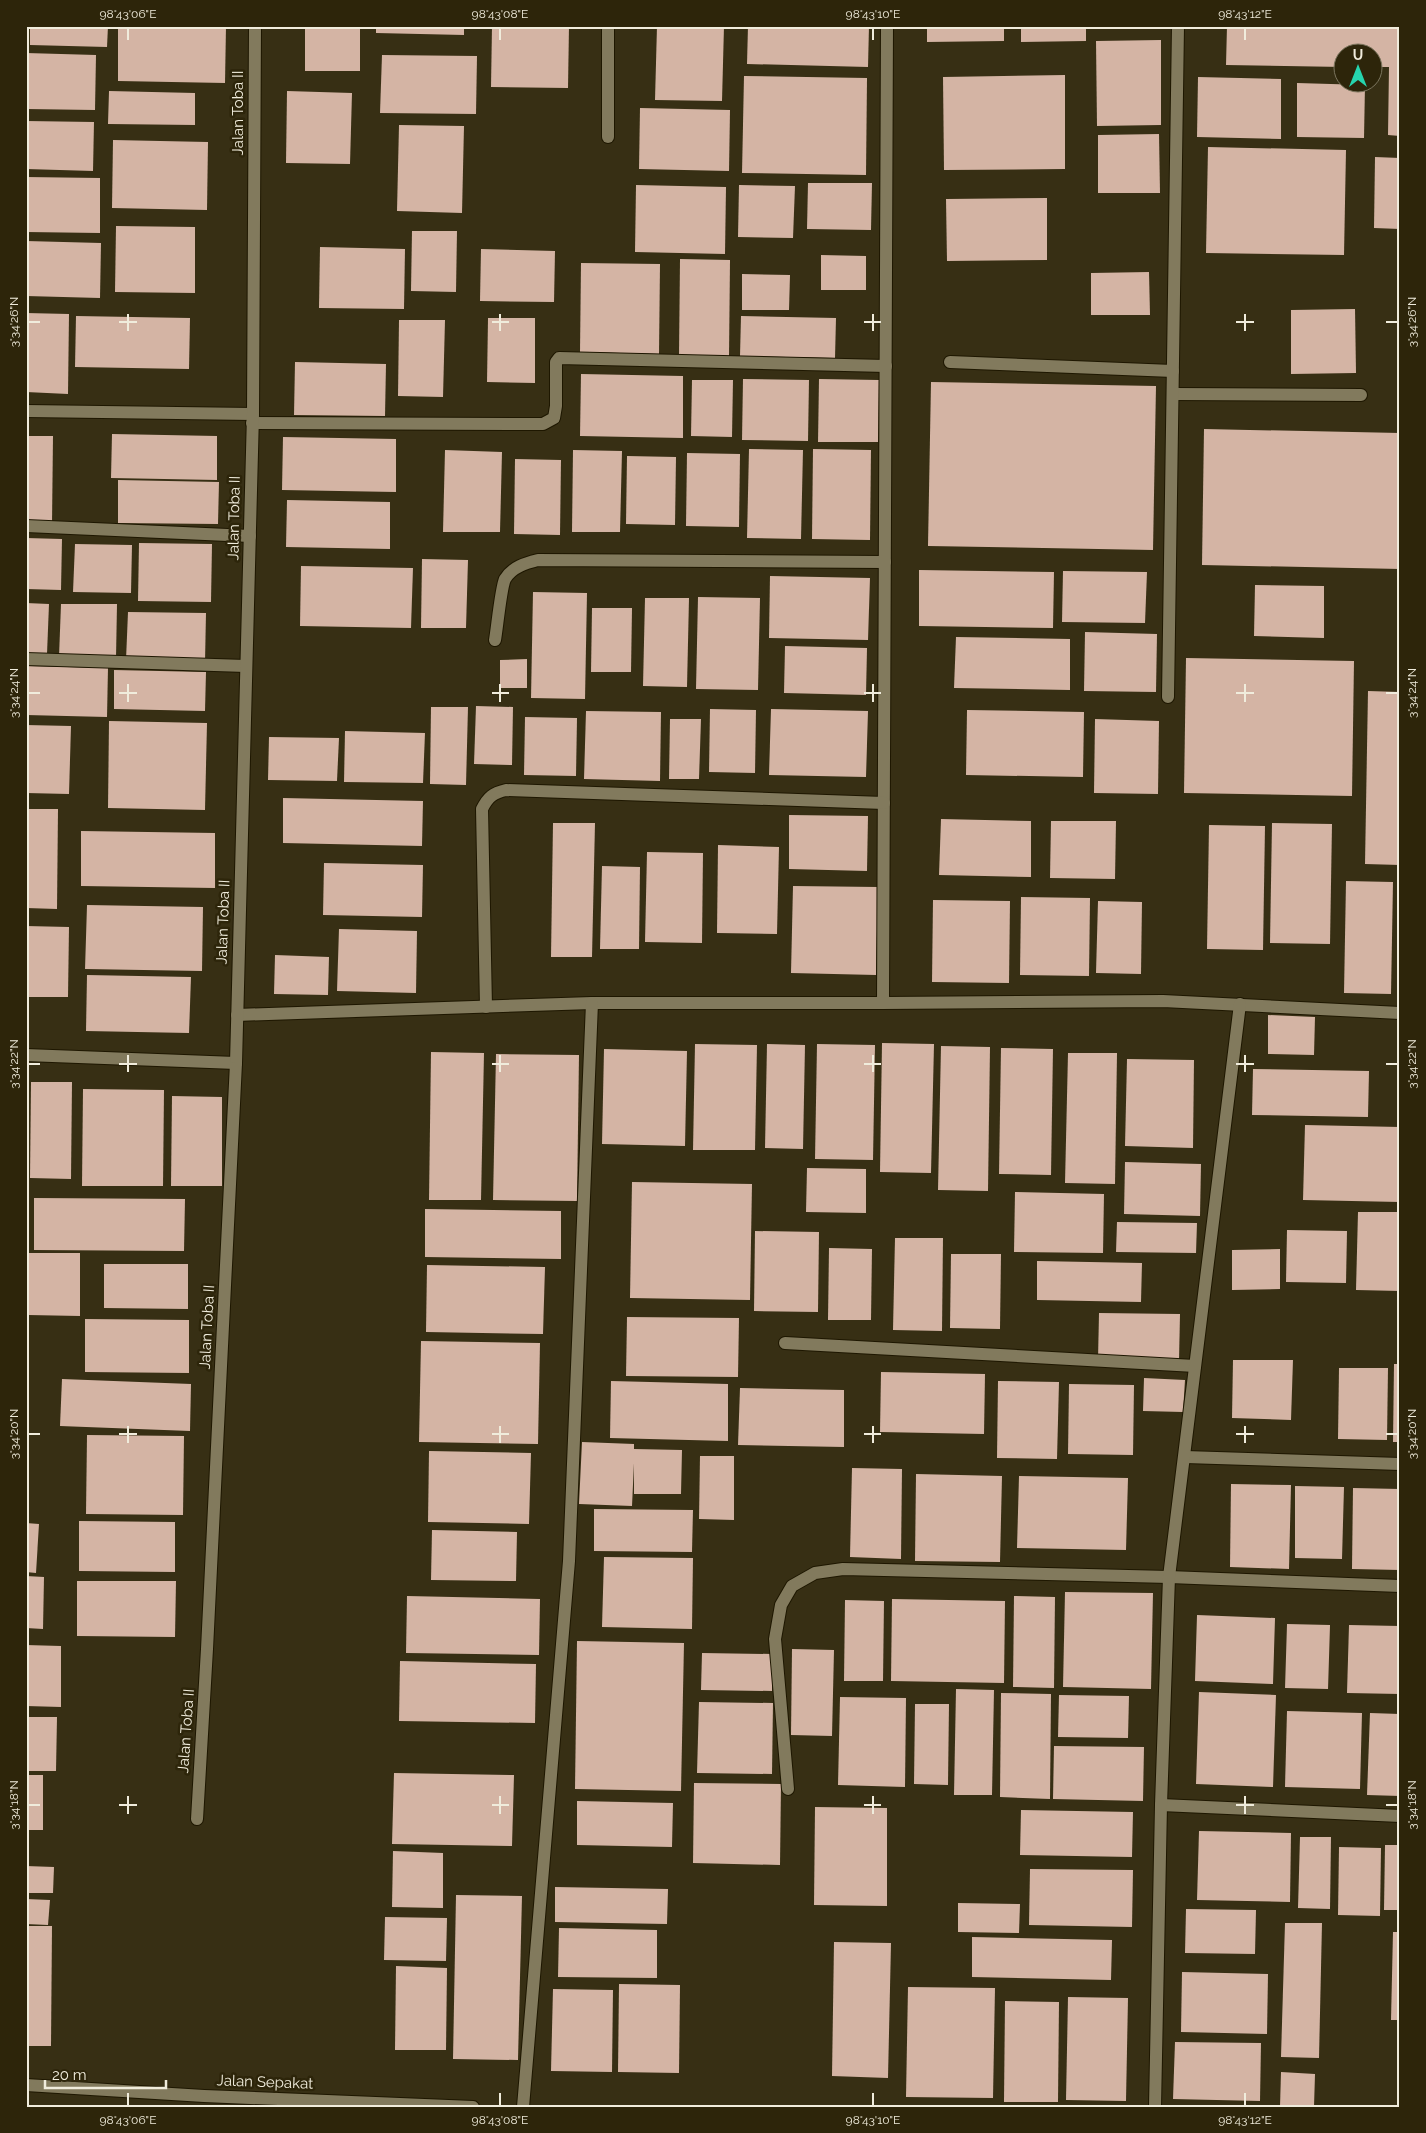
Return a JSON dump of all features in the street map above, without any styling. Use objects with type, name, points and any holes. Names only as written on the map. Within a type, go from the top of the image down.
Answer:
[{"type":"street","name":"Jalan Toba II","points":[[197,1819],[208,1641],[236,1064],[253,418],[255,26]]},
{"type":"street","points":[[608,26],[608,137]]},
{"type":"street","points":[[883,1003],[887,26]]},
{"type":"street","points":[[1168,697],[1178,26]]},
{"type":"street","points":[[26,411],[543,424],[554,418],[556,406],[556,362],[559,358],[886,366]]},
{"type":"street","points":[[950,362],[1173,371]]},
{"type":"street","points":[[1173,394],[1361,395]]},
{"type":"street","points":[[26,526],[250,536]]},
{"type":"street","points":[[495,640],[504,580],[512,570],[524,563],[538,560],[885,562]]},
{"type":"street","points":[[26,659],[246,666]]},
{"type":"street","points":[[486,1007],[482,809],[488,798],[496,793],[506,790],[884,803]]},
{"type":"street","points":[[237,1015],[592,1003],[1163,1001],[1400,1013]]},
{"type":"street","points":[[523,2107],[569,1561],[592,1003]]},
{"type":"street","points":[[1155,2107],[1161,1805],[1169,1576],[1240,1004]]},
{"type":"street","points":[[26,1055],[236,1064]]},
{"type":"street","points":[[785,1343],[1195,1366]]},
{"type":"street","points":[[1185,1457],[1400,1464]]},
{"type":"street","points":[[788,1789],[775,1639],[781,1604],[792,1586],[816,1572],[843,1569],[1169,1576],[1400,1586]]},
{"type":"street","points":[[1161,1805],[1400,1816]]},
{"type":"street","name":"Jalan Sepakat","points":[[26,2085],[204,2096],[473,2107]]},
{"type":"building","points":[[30,26],[108,26],[107,47],[30,45]]},
{"type":"building","points":[[118,26],[226,26],[225,83],[118,81]]},
{"type":"building","points":[[305,26],[360,26],[360,71],[305,71]]},
{"type":"building","points":[[376,26],[464,26],[464,35],[376,33]]},
{"type":"building","points":[[492,26],[569,26],[568,88],[491,87]]},
{"type":"building","points":[[657,26],[724,26],[722,101],[655,100]]},
{"type":"building","points":[[748,26],[869,26],[868,67],[747,64]]},
{"type":"building","points":[[927,26],[1004,26],[1004,41],[927,42]]},
{"type":"building","points":[[1021,26],[1086,26],[1086,41],[1021,42]]},
{"type":"building","points":[[1227,26],[1400,26],[1400,136],[1388,135],[1389,67],[1384,67],[1384,42],[1334,42],[1334,67],[1226,65]]},
{"type":"building","points":[[1161,40],[1161,125],[1097,126],[1096,41]]},
{"type":"building","points":[[26,53],[96,55],[95,110],[26,109]]},
{"type":"building","points":[[382,55],[477,56],[476,114],[380,113]]},
{"type":"building","points":[[1065,75],[1065,169],[944,170],[943,77]]},
{"type":"building","points":[[744,76],[867,78],[866,175],[742,173]]},
{"type":"building","points":[[1198,77],[1281,79],[1281,139],[1197,137]]},
{"type":"building","points":[[1297,83],[1334,84],[1334,92],[1365,92],[1364,138],[1297,137]]},
{"type":"building","points":[[109,91],[195,93],[195,125],[108,124]]},
{"type":"building","points":[[287,91],[352,93],[350,164],[286,163]]},
{"type":"building","points":[[640,108],[730,110],[729,171],[639,169]]},
{"type":"building","points":[[26,121],[94,122],[93,171],[26,169]]},
{"type":"building","points":[[399,125],[464,126],[462,213],[397,211]]},
{"type":"building","points":[[1159,134],[1160,193],[1098,193],[1098,135]]},
{"type":"building","points":[[113,140],[208,142],[207,210],[112,208]]},
{"type":"building","points":[[1208,147],[1346,150],[1344,255],[1206,253]]},
{"type":"building","points":[[1375,157],[1400,158],[1400,229],[1374,228]]},
{"type":"building","points":[[26,177],[100,178],[100,233],[26,232]]},
{"type":"building","points":[[808,183],[872,183],[871,230],[807,229]]},
{"type":"building","points":[[636,185],[726,187],[725,254],[635,252]]},
{"type":"building","points":[[739,185],[795,186],[793,238],[738,237]]},
{"type":"building","points":[[1047,198],[1047,260],[947,261],[946,199]]},
{"type":"building","points":[[116,226],[195,227],[195,293],[115,292]]},
{"type":"building","points":[[412,231],[457,231],[456,292],[411,291]]},
{"type":"building","points":[[26,241],[101,243],[100,298],[26,296]]},
{"type":"building","points":[[320,247],[405,249],[404,309],[319,308]]},
{"type":"building","points":[[481,249],[555,251],[554,302],[480,301]]},
{"type":"building","points":[[821,255],[866,256],[866,290],[821,290]]},
{"type":"building","points":[[680,259],[730,260],[729,356],[679,355]]},
{"type":"building","points":[[581,263],[660,264],[659,354],[580,352]]},
{"type":"building","points":[[1149,272],[1150,315],[1091,315],[1091,273]]},
{"type":"building","points":[[742,274],[790,275],[789,310],[742,310]]},
{"type":"building","points":[[1355,309],[1356,373],[1291,374],[1291,310]]},
{"type":"building","points":[[26,313],[69,314],[68,394],[26,392]]},
{"type":"building","points":[[76,316],[190,318],[189,369],[75,367]]},
{"type":"building","points":[[741,316],[836,318],[835,358],[740,356]]},
{"type":"building","points":[[488,318],[535,318],[535,383],[487,382]]},
{"type":"building","points":[[399,320],[445,320],[443,397],[398,396]]},
{"type":"building","points":[[295,362],[386,364],[385,416],[294,415]]},
{"type":"building","points":[[581,374],[683,376],[683,438],[580,436]]},
{"type":"building","points":[[743,379],[809,380],[808,441],[742,440]]},
{"type":"building","points":[[819,379],[879,380],[878,442],[818,442]]},
{"type":"building","points":[[692,380],[733,380],[732,437],[691,436]]},
{"type":"building","points":[[931,382],[1156,386],[1153,550],[928,546]]},
{"type":"building","points":[[1204,429],[1400,433],[1400,569],[1202,565]]},
{"type":"building","points":[[112,434],[217,436],[217,480],[111,478]]},
{"type":"building","points":[[26,436],[53,436],[52,524],[26,523]]},
{"type":"building","points":[[283,437],[396,439],[396,492],[282,490]]},
{"type":"building","points":[[749,449],[803,450],[801,539],[747,538]]},
{"type":"building","points":[[813,449],[871,450],[870,540],[812,539]]},
{"type":"building","points":[[445,450],[502,452],[500,532],[443,532]]},
{"type":"building","points":[[573,450],[622,451],[620,532],[572,532]]},
{"type":"building","points":[[687,453],[740,454],[739,527],[686,526]]},
{"type":"building","points":[[627,456],[676,457],[675,525],[626,524]]},
{"type":"building","points":[[515,459],[561,460],[560,535],[514,534]]},
{"type":"building","points":[[118,480],[219,482],[218,524],[118,523]]},
{"type":"building","points":[[287,500],[390,502],[390,549],[286,547]]},
{"type":"building","points":[[26,538],[62,539],[61,590],[26,589]]},
{"type":"building","points":[[139,543],[212,544],[211,602],[138,601]]},
{"type":"building","points":[[75,544],[132,545],[131,593],[73,592]]},
{"type":"building","points":[[422,559],[468,560],[466,628],[421,628]]},
{"type":"building","points":[[301,566],[413,568],[411,628],[300,626]]},
{"type":"building","points":[[919,570],[1054,572],[1053,628],[919,626]]},
{"type":"building","points":[[1063,571],[1147,572],[1145,623],[1062,622]]},
{"type":"building","points":[[770,576],[870,578],[868,640],[769,638]]},
{"type":"building","points":[[1255,585],[1324,586],[1324,638],[1254,636]]},
{"type":"building","points":[[533,592],[587,593],[585,699],[531,698]]},
{"type":"building","points":[[698,597],[760,598],[758,690],[696,689]]},
{"type":"building","points":[[645,598],[689,598],[687,687],[643,686]]},
{"type":"building","points":[[26,603],[49,604],[47,654],[26,654]]},
{"type":"building","points":[[61,604],[117,604],[116,658],[59,657]]},
{"type":"building","points":[[592,608],[632,608],[631,672],[591,672]]},
{"type":"building","points":[[128,612],[206,613],[205,662],[126,660]]},
{"type":"building","points":[[1085,632],[1157,634],[1156,692],[1084,691]]},
{"type":"building","points":[[956,637],[1070,639],[1070,690],[954,688]]},
{"type":"building","points":[[785,646],[867,648],[866,695],[784,693]]},
{"type":"building","points":[[1186,658],[1354,661],[1352,796],[1184,793]]},
{"type":"building","points":[[527,659],[527,688],[500,688],[500,660]]},
{"type":"building","points":[[26,666],[108,668],[107,717],[26,715]]},
{"type":"building","points":[[114,670],[206,672],[205,711],[114,709]]},
{"type":"building","points":[[1368,691],[1400,692],[1400,865],[1365,864]]},
{"type":"building","points":[[476,706],[513,707],[512,765],[474,764]]},
{"type":"building","points":[[431,707],[468,707],[466,785],[430,784]]},
{"type":"building","points":[[710,709],[756,710],[755,773],[709,772]]},
{"type":"building","points":[[771,709],[868,711],[866,777],[769,775]]},
{"type":"building","points":[[967,710],[1084,712],[1083,777],[966,775]]},
{"type":"building","points":[[586,711],[661,712],[660,781],[584,779]]},
{"type":"building","points":[[525,717],[577,718],[576,776],[524,775]]},
{"type":"building","points":[[670,719],[701,719],[699,779],[669,779]]},
{"type":"building","points":[[1095,719],[1159,721],[1158,794],[1094,793]]},
{"type":"building","points":[[109,721],[207,723],[205,810],[108,808]]},
{"type":"building","points":[[26,725],[71,726],[69,794],[26,793]]},
{"type":"building","points":[[345,731],[425,733],[423,783],[344,782]]},
{"type":"building","points":[[269,737],[339,738],[337,781],[268,780]]},
{"type":"building","points":[[283,798],[423,801],[422,846],[283,843]]},
{"type":"building","points":[[26,809],[58,809],[57,909],[26,908]]},
{"type":"building","points":[[789,815],[868,816],[867,871],[789,869]]},
{"type":"building","points":[[941,819],[1031,821],[1031,877],[939,875]]},
{"type":"building","points":[[1051,821],[1116,821],[1115,879],[1050,878]]},
{"type":"building","points":[[553,823],[595,823],[592,957],[551,957]]},
{"type":"building","points":[[1272,823],[1332,824],[1330,944],[1270,943]]},
{"type":"building","points":[[1209,825],[1265,826],[1263,950],[1207,949]]},
{"type":"building","points":[[81,831],[215,833],[215,888],[81,886]]},
{"type":"building","points":[[718,845],[779,847],[777,934],[717,933]]},
{"type":"building","points":[[647,852],[703,853],[702,943],[645,942]]},
{"type":"building","points":[[324,863],[423,865],[422,917],[323,915]]},
{"type":"building","points":[[602,866],[640,867],[639,949],[600,949]]},
{"type":"building","points":[[1346,881],[1393,882],[1391,994],[1344,993]]},
{"type":"building","points":[[793,886],[878,887],[876,975],[791,973]]},
{"type":"building","points":[[1398,890],[1400,890],[1400,995],[1397,995]]},
{"type":"building","points":[[1021,897],[1090,898],[1089,976],[1020,975]]},
{"type":"building","points":[[933,900],[1010,901],[1009,983],[932,982]]},
{"type":"building","points":[[1098,901],[1142,902],[1141,974],[1096,973]]},
{"type":"building","points":[[87,905],[203,907],[202,971],[85,969]]},
{"type":"building","points":[[26,926],[69,927],[68,997],[26,997]]},
{"type":"building","points":[[339,929],[417,931],[416,993],[337,991]]},
{"type":"building","points":[[275,955],[329,957],[328,995],[274,994]]},
{"type":"building","points":[[87,975],[191,977],[189,1033],[86,1031]]},
{"type":"building","points":[[1268,1015],[1315,1017],[1314,1055],[1268,1054]]},
{"type":"building","points":[[882,1043],[934,1044],[931,1173],[880,1172]]},
{"type":"building","points":[[695,1044],[757,1045],[755,1150],[693,1150]]},
{"type":"building","points":[[767,1044],[805,1045],[803,1149],[765,1148]]},
{"type":"building","points":[[817,1044],[875,1045],[873,1160],[815,1159]]},
{"type":"building","points":[[941,1046],[990,1047],[988,1191],[938,1190]]},
{"type":"building","points":[[1001,1048],[1053,1049],[1051,1175],[999,1174]]},
{"type":"building","points":[[604,1049],[687,1051],[685,1146],[602,1144]]},
{"type":"building","points":[[431,1052],[484,1053],[481,1200],[429,1200]]},
{"type":"building","points":[[1068,1053],[1117,1053],[1115,1184],[1065,1183]]},
{"type":"building","points":[[496,1054],[579,1055],[577,1201],[493,1200]]},
{"type":"building","points":[[1127,1059],[1194,1060],[1193,1148],[1125,1146]]},
{"type":"building","points":[[1253,1069],[1369,1071],[1368,1117],[1252,1115]]},
{"type":"building","points":[[31,1082],[72,1082],[71,1179],[30,1178]]},
{"type":"building","points":[[83,1089],[164,1090],[163,1186],[82,1186]]},
{"type":"building","points":[[172,1096],[222,1097],[222,1186],[171,1186]]},
{"type":"building","points":[[1305,1125],[1400,1127],[1400,1202],[1303,1200]]},
{"type":"building","points":[[1125,1162],[1201,1164],[1200,1216],[1124,1214]]},
{"type":"building","points":[[807,1168],[866,1169],[866,1213],[806,1212]]},
{"type":"building","points":[[632,1182],[752,1184],[750,1300],[630,1298]]},
{"type":"building","points":[[1015,1192],[1104,1194],[1103,1253],[1014,1252]]},
{"type":"building","points":[[34,1198],[185,1199],[184,1251],[34,1250]]},
{"type":"building","points":[[425,1209],[561,1211],[561,1259],[425,1257]]},
{"type":"building","points":[[1358,1212],[1400,1212],[1400,1291],[1356,1290]]},
{"type":"building","points":[[1117,1222],[1197,1223],[1196,1253],[1116,1252]]},
{"type":"building","points":[[1287,1230],[1347,1231],[1346,1283],[1286,1282]]},
{"type":"building","points":[[755,1231],[819,1232],[818,1312],[754,1311]]},
{"type":"building","points":[[895,1238],[943,1238],[942,1331],[893,1330]]},
{"type":"building","points":[[829,1248],[872,1249],[871,1320],[828,1320]]},
{"type":"building","points":[[1280,1249],[1280,1289],[1232,1290],[1232,1250]]},
{"type":"building","points":[[28,1253],[80,1253],[80,1316],[28,1315]]},
{"type":"building","points":[[951,1254],[1001,1254],[1000,1329],[950,1328]]},
{"type":"building","points":[[1037,1261],[1142,1263],[1141,1302],[1037,1300]]},
{"type":"building","points":[[104,1264],[188,1264],[188,1309],[104,1308]]},
{"type":"building","points":[[427,1265],[545,1267],[543,1334],[426,1332]]},
{"type":"building","points":[[1099,1313],[1180,1314],[1179,1361],[1098,1360]]},
{"type":"building","points":[[627,1317],[739,1318],[738,1377],[626,1376]]},
{"type":"building","points":[[85,1319],[189,1320],[189,1373],[85,1372]]},
{"type":"building","points":[[421,1341],[540,1343],[538,1444],[419,1442]]},
{"type":"building","points":[[1233,1360],[1293,1360],[1291,1420],[1232,1418]]},
{"type":"building","points":[[1394,1364],[1400,1364],[1400,1442],[1393,1442]]},
{"type":"building","points":[[1339,1368],[1388,1368],[1387,1440],[1338,1439]]},
{"type":"building","points":[[881,1372],[985,1374],[984,1434],[880,1432]]},
{"type":"building","points":[[1144,1378],[1185,1380],[1183,1412],[1143,1411]]},
{"type":"building","points":[[62,1379],[191,1384],[190,1431],[60,1426]]},
{"type":"building","points":[[611,1381],[728,1384],[728,1441],[610,1438]]},
{"type":"building","points":[[998,1381],[1059,1382],[1057,1459],[997,1458]]},
{"type":"building","points":[[1069,1384],[1134,1385],[1133,1455],[1068,1454]]},
{"type":"building","points":[[740,1388],[844,1390],[844,1447],[738,1445]]},
{"type":"building","points":[[87,1435],[184,1436],[183,1515],[86,1514]]},
{"type":"building","points":[[582,1442],[634,1444],[634,1449],[682,1450],[681,1494],[634,1494],[634,1463],[632,1506],[579,1504]]},
{"type":"building","points":[[429,1451],[531,1453],[529,1524],[428,1522]]},
{"type":"building","points":[[700,1456],[734,1456],[734,1520],[699,1519]]},
{"type":"building","points":[[852,1468],[902,1469],[901,1559],[850,1557]]},
{"type":"building","points":[[916,1474],[1002,1476],[1000,1562],[915,1561]]},
{"type":"building","points":[[1019,1476],[1128,1478],[1126,1550],[1017,1548]]},
{"type":"building","points":[[1231,1484],[1291,1485],[1289,1569],[1230,1567]]},
{"type":"building","points":[[1295,1486],[1344,1487],[1342,1559],[1295,1558]]},
{"type":"building","points":[[1353,1488],[1400,1489],[1400,1570],[1352,1569]]},
{"type":"building","points":[[594,1509],[693,1510],[692,1552],[594,1551]]},
{"type":"building","points":[[79,1521],[175,1522],[175,1572],[79,1571]]},
{"type":"building","points":[[26,1523],[39,1524],[36,1573],[26,1572]]},
{"type":"building","points":[[432,1530],[517,1532],[516,1581],[431,1580]]},
{"type":"building","points":[[604,1557],[693,1558],[692,1629],[602,1627]]},
{"type":"building","points":[[26,1576],[44,1577],[43,1629],[26,1628]]},
{"type":"building","points":[[77,1581],[176,1581],[175,1637],[77,1636]]},
{"type":"building","points":[[1065,1592],[1153,1593],[1151,1689],[1063,1687]]},
{"type":"building","points":[[407,1596],[540,1599],[539,1655],[406,1653]]},
{"type":"building","points":[[1014,1596],[1055,1597],[1054,1688],[1013,1687]]},
{"type":"building","points":[[892,1599],[1005,1601],[1004,1683],[891,1681]]},
{"type":"building","points":[[845,1600],[884,1601],[883,1681],[844,1681]]},
{"type":"building","points":[[1197,1615],[1275,1618],[1273,1684],[1195,1681]]},
{"type":"building","points":[[1287,1624],[1330,1625],[1328,1689],[1285,1688]]},
{"type":"building","points":[[1349,1625],[1400,1626],[1400,1694],[1347,1693]]},
{"type":"building","points":[[577,1641],[684,1643],[681,1791],[575,1789]]},
{"type":"building","points":[[26,1645],[61,1646],[61,1707],[26,1706]]},
{"type":"building","points":[[792,1649],[834,1650],[832,1736],[791,1735]]},
{"type":"building","points":[[702,1653],[772,1654],[772,1691],[701,1690]]},
{"type":"building","points":[[400,1661],[536,1664],[535,1723],[399,1721]]},
{"type":"building","points":[[956,1689],[994,1690],[992,1795],[954,1795]]},
{"type":"building","points":[[1199,1692],[1276,1695],[1273,1787],[1196,1784]]},
{"type":"building","points":[[1001,1693],[1051,1694],[1050,1799],[1000,1797]]},
{"type":"building","points":[[1059,1695],[1129,1696],[1128,1738],[1058,1737]]},
{"type":"building","points":[[840,1697],[906,1698],[905,1787],[838,1785]]},
{"type":"building","points":[[699,1702],[773,1703],[772,1774],[697,1773]]},
{"type":"building","points":[[915,1704],[949,1704],[948,1785],[914,1784]]},
{"type":"building","points":[[1287,1711],[1362,1713],[1360,1789],[1285,1787]]},
{"type":"building","points":[[1370,1713],[1400,1714],[1400,1796],[1367,1795]]},
{"type":"building","points":[[26,1717],[57,1717],[56,1771],[26,1771]]},
{"type":"building","points":[[1054,1746],[1144,1747],[1143,1801],[1053,1799]]},
{"type":"building","points":[[394,1773],[514,1775],[512,1846],[392,1844]]},
{"type":"building","points":[[26,1775],[43,1775],[43,1830],[26,1830]]},
{"type":"building","points":[[694,1783],[781,1784],[780,1865],[693,1863]]},
{"type":"building","points":[[577,1801],[673,1803],[672,1847],[577,1845]]},
{"type":"building","points":[[815,1807],[887,1808],[887,1906],[814,1905]]},
{"type":"building","points":[[1021,1810],[1133,1812],[1132,1857],[1020,1855]]},
{"type":"building","points":[[1199,1831],[1291,1833],[1290,1902],[1197,1900]]},
{"type":"building","points":[[1300,1837],[1331,1837],[1330,1909],[1298,1908]]},
{"type":"building","points":[[1385,1845],[1400,1845],[1400,1910],[1384,1910]]},
{"type":"building","points":[[1339,1847],[1381,1848],[1380,1916],[1338,1915]]},
{"type":"building","points":[[393,1851],[443,1853],[443,1908],[392,1907]]},
{"type":"building","points":[[26,1866],[54,1867],[53,1893],[26,1893]]},
{"type":"building","points":[[1030,1869],[1133,1870],[1132,1927],[1029,1925]]},
{"type":"building","points":[[555,1887],[668,1889],[667,1924],[555,1922]]},
{"type":"building","points":[[456,1895],[522,1896],[518,2060],[453,2059]]},
{"type":"building","points":[[26,1899],[50,1900],[48,1925],[26,1924]]},
{"type":"building","points":[[958,1903],[1020,1904],[1019,1933],[958,1932]]},
{"type":"building","points":[[1186,1909],[1256,1910],[1255,1954],[1185,1953]]},
{"type":"building","points":[[385,1917],[447,1918],[446,1961],[384,1960]]},
{"type":"building","points":[[1285,1923],[1322,1923],[1319,2058],[1281,2057]]},
{"type":"building","points":[[26,1926],[52,1926],[51,2046],[26,2046]]},
{"type":"building","points":[[559,1928],[657,1930],[657,1978],[558,1977]]},
{"type":"building","points":[[1393,1932],[1400,1932],[1400,2020],[1391,2020]]},
{"type":"building","points":[[972,1937],[1112,1940],[1111,1980],[972,1977]]},
{"type":"building","points":[[834,1942],[891,1943],[888,2078],[832,2076]]},
{"type":"building","points":[[396,1966],[447,1968],[446,2050],[395,2050]]},
{"type":"building","points":[[1182,1972],[1268,1974],[1267,2034],[1181,2032]]},
{"type":"building","points":[[619,1984],[680,1985],[679,2073],[618,2072]]},
{"type":"building","points":[[908,1987],[995,1988],[993,2098],[906,2097]]},
{"type":"building","points":[[553,1989],[613,1990],[612,2072],[551,2071]]},
{"type":"building","points":[[1068,1997],[1128,1998],[1126,2101],[1066,2100]]},
{"type":"building","points":[[1005,2001],[1059,2002],[1058,2102],[1004,2102]]},
{"type":"building","points":[[1175,2042],[1261,2043],[1260,2101],[1173,2099]]},
{"type":"building","points":[[1281,2072],[1315,2074],[1314,2107],[1280,2107]]}]
